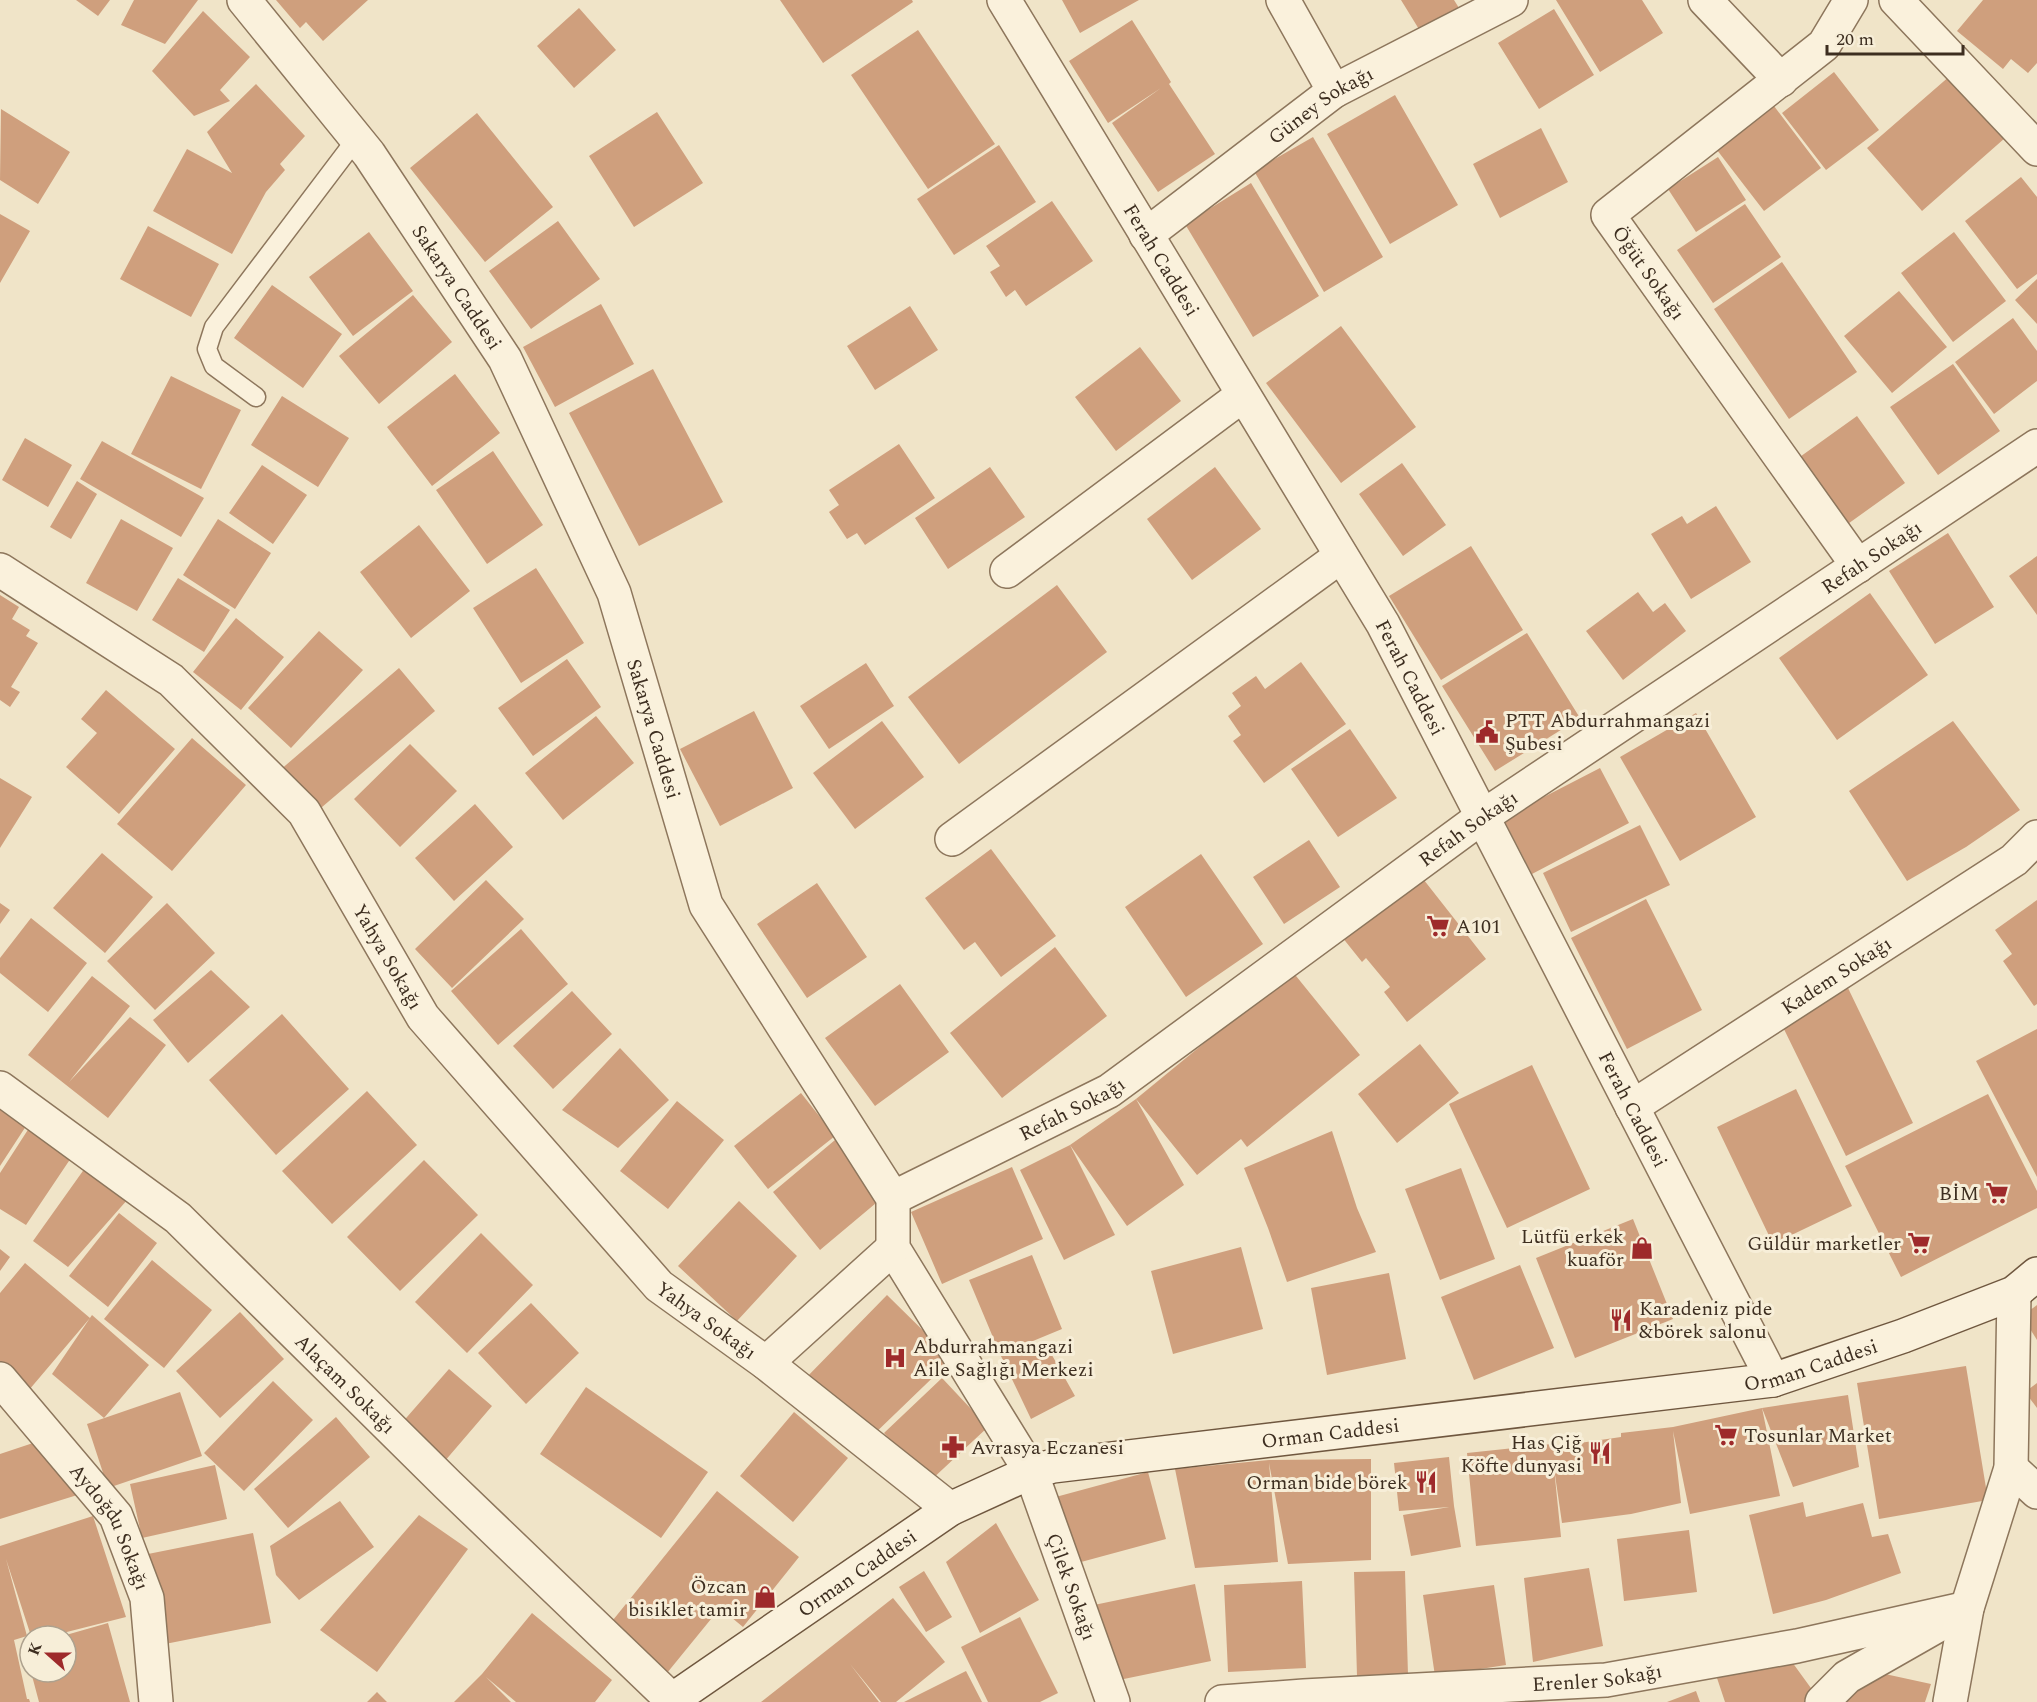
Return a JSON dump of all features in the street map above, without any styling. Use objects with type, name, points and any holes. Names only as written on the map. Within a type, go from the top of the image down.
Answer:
[{"type":"street","name":"Sakarya Caddesi","points":[[244,0],[369,154],[505,359],[614,593],[706,905],[893,1198]]},
{"type":"street","name":"Ferah Caddesi","points":[[1004,0],[1383,624],[1773,1380]]},
{"type":"street","points":[[1283,0],[1334,91]]},
{"type":"street","name":"Güney Sokağı","points":[[1146,235],[1334,91],[1511,0]]},
{"type":"street","points":[[1705,0],[1781,80]]},
{"type":"street","name":"Öğüt Sokağı","points":[[1851,0],[1824,45],[1608,215],[1858,566]]},
{"type":"street","points":[[1896,0],[2037,149]]},
{"type":"street","points":[[1007,571],[1243,395]]},
{"type":"street","name":"Refah Sokağı","points":[[893,1198],[1109,1091],[1482,817],[2037,446]]},
{"type":"street","points":[[952,839],[1341,556]]},
{"type":"street","name":"Yahya Sokağı","points":[[0,570],[171,680],[304,812],[423,1017],[658,1286],[766,1363],[950,1509]]},
{"type":"street","name":"Kadem Sokağı","points":[[1632,1107],[2014,860],[2037,837]]},
{"type":"street","name":"Alaçam Sokağı","points":[[0,1088],[178,1218],[670,1701]]},
{"type":"street","points":[[893,1198],[893,1248],[1030,1472]]},
{"type":"street","name":"Yahya Sokağı","points":[[766,1363],[893,1248]]},
{"type":"street","points":[[1950,1702],[1967,1608],[2011,1468],[2025,1284]]},
{"type":"street","name":"Orman Caddesi","points":[[670,1701],[950,1509],[1030,1472],[1053,1466],[1773,1380],[1903,1336],[2025,1284]]},
{"type":"street","name":"Aydoğdu Sokağı","points":[[0,1379],[116,1516],[147,1598],[156,1702]]},
{"type":"street","points":[[2011,1468],[2037,1492]]},
{"type":"street","name":"Çilek Sokağı","points":[[1030,1472],[1113,1702]]},
{"type":"street","points":[[1822,1702],[1847,1677],[1967,1608]]},
{"type":"street","name":"Erenler Sokağı","points":[[1222,1702],[1304,1695],[1606,1680],[1797,1646],[1967,1608]]},
{"type":"lane","points":[[255,397],[214,366],[207,349],[214,327],[357,138]]},
{"type":"building","points":[[76,0],[110,0],[98,16]]},
{"type":"building","points":[[134,0],[198,0],[165,44],[121,25]]},
{"type":"building","points":[[276,0],[368,0],[323,41],[306,22],[300,28]]},
{"type":"building","points":[[780,0],[912,0],[913,2],[823,63]]},
{"type":"building","points":[[1062,0],[1139,0],[1080,33]]},
{"type":"building","points":[[1401,0],[1454,0],[1464,16],[1425,39]]},
{"type":"building","points":[[1556,0],[1642,0],[1663,33],[1600,72]]},
{"type":"building","points":[[1983,0],[2037,0],[2037,63],[2028,73],[2011,59],[2003,69],[1957,31]]},
{"type":"building","points":[[579,8],[616,50],[574,88],[537,46]]},
{"type":"building","points":[[1554,9],[1594,75],[1539,109],[1498,43]]},
{"type":"building","points":[[203,11],[250,57],[220,90],[230,101],[194,116],[152,71]]},
{"type":"building","points":[[1132,20],[1171,82],[1169,84],[1215,154],[1158,192],[1112,123],[1161,88],[1108,123],[1069,61]]},
{"type":"building","points":[[918,30],[995,144],[928,189],[851,75]]},
{"type":"building","points":[[1834,72],[1879,130],[1826,170],[1782,113]]},
{"type":"building","points":[[1951,75],[2005,138],[1922,211],[1867,148]]},
{"type":"building","points":[[256,84],[305,136],[280,164],[285,170],[266,192],[232,254],[153,211],[187,149],[232,173],[207,132]]},
{"type":"building","points":[[1395,95],[1458,205],[1390,244],[1327,134]]},
{"type":"building","points":[[1774,106],[1821,168],[1764,211],[1717,150]]},
{"type":"building","points":[[1,109],[70,152],[38,204],[0,180]]},
{"type":"building","points":[[657,112],[703,183],[634,227],[589,156]]},
{"type":"building","points":[[477,113],[553,207],[485,262],[410,168]]},
{"type":"building","points":[[1541,128],[1568,182],[1500,218],[1473,164]]},
{"type":"building","points":[[1313,137],[1383,257],[1324,292],[1254,171]]},
{"type":"building","points":[[999,145],[1036,202],[954,255],[917,199]]},
{"type":"building","points":[[1718,157],[1746,200],[1696,232],[1668,189]]},
{"type":"building","points":[[2021,177],[2037,197],[2037,274],[2017,289],[1965,221]]},
{"type":"building","points":[[1251,183],[1319,296],[1253,337],[1185,224]]},
{"type":"building","points":[[1052,201],[1093,261],[1026,306],[1015,290],[1006,297],[990,272],[1000,266],[986,246]]},
{"type":"building","points":[[1745,204],[1781,257],[1713,303],[1677,250]]},
{"type":"building","points":[[0,214],[30,231],[0,283]]},
{"type":"building","points":[[558,221],[600,279],[531,329],[489,271]]},
{"type":"building","points":[[148,226],[219,264],[191,317],[120,279]]},
{"type":"building","points":[[369,232],[413,291],[353,336],[309,277]]},
{"type":"building","points":[[1954,232],[2006,301],[1953,342],[1901,273]]},
{"type":"building","points":[[1782,262],[1857,372],[1789,419],[1714,309]]},
{"type":"building","points":[[2037,279],[2037,324],[2015,300]]},
{"type":"building","points":[[272,285],[342,334],[303,388],[234,338]]},
{"type":"building","points":[[1899,291],[1947,347],[1892,393],[1844,336]]},
{"type":"building","points":[[413,295],[452,342],[379,404],[339,356]]},
{"type":"building","points":[[601,304],[634,364],[555,407],[523,347]]},
{"type":"building","points":[[910,306],[938,350],[875,390],[847,346]]},
{"type":"building","points":[[2013,318],[2037,351],[2037,381],[1994,414],[1955,362]]},
{"type":"building","points":[[1341,326],[1416,427],[1341,483],[1266,383]]},
{"type":"building","points":[[1140,347],[1181,401],[1116,451],[1075,397]]},
{"type":"building","points":[[1953,364],[2000,431],[1938,475],[1890,407]]},
{"type":"building","points":[[653,369],[723,502],[639,546],[569,413]]},
{"type":"building","points":[[455,374],[500,433],[432,486],[387,427]]},
{"type":"building","points":[[171,376],[241,410],[201,489],[131,454]]},
{"type":"building","points":[[282,396],[349,438],[318,487],[251,445]]},
{"type":"building","points":[[1857,416],[1905,483],[1845,526],[1797,459]]},
{"type":"building","points":[[25,438],[72,465],[48,507],[2,480]]},
{"type":"building","points":[[102,441],[204,498],[181,537],[80,479]]},
{"type":"building","points":[[899,444],[935,498],[865,545],[857,533],[847,539],[829,512],[839,505],[829,490]]},
{"type":"building","points":[[493,451],[543,525],[487,564],[436,490]]},
{"type":"building","points":[[1402,463],[1446,525],[1403,556],[1359,494]]},
{"type":"building","points":[[262,465],[307,495],[273,544],[229,513]]},
{"type":"building","points":[[990,467],[1025,517],[948,569],[915,518]]},
{"type":"building","points":[[1215,467],[1261,529],[1192,580],[1147,519]]},
{"type":"building","points":[[77,481],[97,494],[71,539],[50,527]]},
{"type":"building","points":[[1716,506],[1751,562],[1691,599],[1651,534],[1682,516],[1687,524]]},
{"type":"building","points":[[121,519],[173,548],[137,611],[86,583]]},
{"type":"building","points":[[218,519],[271,553],[235,609],[183,575]]},
{"type":"building","points":[[419,525],[470,591],[411,638],[360,572]]},
{"type":"building","points":[[1948,533],[1994,607],[1935,644],[1889,571]]},
{"type":"building","points":[[1471,546],[1523,630],[1441,680],[1389,596]]},
{"type":"building","points":[[2037,556],[2037,615],[2009,576]]},
{"type":"building","points":[[536,568],[584,643],[521,683],[473,608]]},
{"type":"building","points":[[178,578],[230,610],[204,652],[152,620]]},
{"type":"building","points":[[1057,585],[1107,652],[959,764],[908,697]]},
{"type":"building","points":[[1638,592],[1653,612],[1665,603],[1686,631],[1623,680],[1586,631]]},
{"type":"building","points":[[1870,593],[1928,675],[1837,740],[1779,658]]},
{"type":"building","points":[[0,595],[19,607],[12,619],[30,630],[26,636],[38,643],[11,687],[20,692],[10,707],[0,700]]},
{"type":"building","points":[[236,618],[284,657],[241,710],[193,672]]},
{"type":"building","points":[[319,631],[363,670],[291,748],[248,708]]},
{"type":"building","points":[[1527,633],[1580,718],[1495,771],[1442,686]]},
{"type":"building","points":[[567,659],[601,707],[533,756],[498,708]]},
{"type":"building","points":[[1301,662],[1346,724],[1264,783],[1233,741],[1241,735],[1228,716],[1241,706],[1232,693],[1256,676],[1265,689]]},
{"type":"building","points":[[866,663],[894,706],[829,749],[800,706]]},
{"type":"building","points":[[399,668],[435,711],[315,813],[279,771]]},
{"type":"building","points":[[106,690],[175,749],[119,814],[66,767],[97,733],[81,719]]},
{"type":"building","points":[[754,711],[793,788],[720,826],[680,749]]},
{"type":"building","points":[[1696,713],[1756,817],[1680,861],[1620,757]]},
{"type":"building","points":[[596,716],[634,763],[563,820],[525,773]]},
{"type":"building","points":[[882,721],[924,777],[855,829],[813,773]]},
{"type":"building","points":[[1953,721],[2020,810],[1966,847],[1907,881],[1849,791]]},
{"type":"building","points":[[1350,729],[1397,798],[1338,837],[1291,769]]},
{"type":"building","points":[[192,738],[246,785],[172,871],[117,824]]},
{"type":"building","points":[[410,744],[457,791],[400,847],[354,799]]},
{"type":"building","points":[[1600,768],[1629,823],[1532,874],[1503,818]]},
{"type":"building","points":[[0,778],[32,797],[0,848]]},
{"type":"building","points":[[475,804],[513,847],[454,901],[415,858]]},
{"type":"building","points":[[1640,825],[1670,885],[1571,932],[1543,873]]},
{"type":"building","points":[[1309,840],[1340,887],[1284,924],[1253,877]]},
{"type":"building","points":[[991,849],[1056,936],[1001,977],[975,942],[964,950],[925,898]]},
{"type":"building","points":[[102,853],[153,897],[105,953],[53,908]]},
{"type":"building","points":[[1201,854],[1263,944],[1186,997],[1125,907]]},
{"type":"building","points":[[1420,875],[1486,959],[1407,1022],[1384,992],[1390,987],[1366,958],[1362,962],[1342,937]]},
{"type":"building","points":[[486,880],[524,919],[452,988],[415,949]]},
{"type":"building","points":[[817,883],[867,957],[807,998],[757,924]]},
{"type":"building","points":[[1646,899],[1702,1010],[1627,1049],[1571,938]]},
{"type":"building","points":[[2037,900],[2037,1004],[2034,1006],[2003,961],[2012,954],[1995,930]]},
{"type":"building","points":[[0,903],[10,910],[0,924]]},
{"type":"building","points":[[167,903],[215,953],[155,1010],[107,961]]},
{"type":"building","points":[[31,918],[87,963],[48,1012],[0,973],[0,958]]},
{"type":"building","points":[[521,929],[568,984],[498,1045],[451,991]]},
{"type":"building","points":[[1055,947],[1107,1016],[1002,1098],[950,1033]]},
{"type":"building","points":[[211,970],[250,1007],[188,1063],[153,1020]]},
{"type":"building","points":[[1292,971],[1360,1055],[1247,1147],[1241,1139],[1197,1175],[1136,1099]]},
{"type":"building","points":[[92,976],[130,1006],[69,1082],[130,1017],[166,1045],[108,1118],[28,1055]]},
{"type":"building","points":[[900,984],[949,1052],[875,1106],[825,1038]]},
{"type":"building","points":[[1848,988],[1913,1123],[1846,1156],[1780,1021]]},
{"type":"building","points":[[572,991],[612,1034],[553,1089],[513,1046]]},
{"type":"building","points":[[282,1014],[349,1089],[276,1155],[209,1080]]},
{"type":"building","points":[[2037,1029],[2037,1177],[1976,1061]]},
{"type":"building","points":[[1420,1044],[1459,1093],[1397,1143],[1358,1094]]},
{"type":"building","points":[[620,1048],[669,1100],[618,1148],[562,1110]]},
{"type":"building","points":[[1532,1065],[1590,1189],[1507,1228],[1449,1104]]},
{"type":"building","points":[[1796,1089],[1852,1206],[1773,1244],[1717,1127]]},
{"type":"building","points":[[367,1091],[417,1145],[332,1224],[282,1171]]},
{"type":"building","points":[[801,1093],[835,1136],[768,1189],[734,1146]]},
{"type":"building","points":[[1988,1094],[2037,1191],[2037,1208],[1901,1277],[1845,1166]]},
{"type":"building","points":[[1136,1099],[1184,1185],[1127,1226],[1070,1145]]},
{"type":"building","points":[[0,1101],[30,1120],[0,1166]]},
{"type":"building","points":[[677,1101],[724,1140],[668,1209],[620,1171]]},
{"type":"building","points":[[31,1125],[75,1152],[26,1225],[0,1209],[0,1173]]},
{"type":"building","points":[[1332,1131],[1357,1208],[1376,1252],[1287,1282],[1244,1168]]},
{"type":"building","points":[[835,1140],[882,1198],[820,1250],[773,1192]]},
{"type":"building","points":[[1070,1145],[1115,1235],[1064,1260],[1020,1170]]},
{"type":"building","points":[[424,1160],[478,1215],[400,1291],[347,1237]]},
{"type":"building","points":[[1012,1167],[1043,1239],[942,1284],[911,1212]]},
{"type":"building","points":[[85,1168],[128,1199],[68,1267],[33,1241]]},
{"type":"building","points":[[1461,1168],[1495,1259],[1440,1280],[1405,1189]]},
{"type":"building","points":[[739,1201],[797,1256],[737,1321],[678,1266]]},
{"type":"building","points":[[119,1213],[157,1243],[108,1307],[69,1276]]},
{"type":"building","points":[[1633,1219],[1673,1319],[1575,1358],[1536,1258]]},
{"type":"building","points":[[481,1233],[533,1285],[467,1353],[415,1302]]},
{"type":"building","points":[[1241,1247],[1263,1329],[1173,1354],[1151,1271]]},
{"type":"building","points":[[0,1249],[10,1257],[0,1271]]},
{"type":"building","points":[[1032,1255],[1062,1329],[1004,1353],[1044,1341],[1075,1396],[1031,1419],[1000,1354],[969,1280]]},
{"type":"building","points":[[152,1260],[212,1310],[164,1368],[104,1319]]},
{"type":"building","points":[[25,1263],[90,1318],[29,1390],[0,1366],[0,1293]]},
{"type":"building","points":[[1520,1265],[1554,1348],[1474,1380],[1441,1297]]},
{"type":"building","points":[[1389,1273],[1406,1359],[1327,1375],[1311,1288]]},
{"type":"building","points":[[887,1295],[952,1359],[868,1440],[802,1382]]},
{"type":"building","points":[[531,1303],[579,1353],[526,1404],[478,1353]]},
{"type":"building","points":[[2037,1305],[2037,1340],[2022,1316]]},
{"type":"building","points":[[240,1312],[284,1359],[220,1418],[176,1371]]},
{"type":"building","points":[[92,1315],[149,1365],[104,1418],[52,1374]]},
{"type":"building","points":[[1966,1366],[1988,1500],[1879,1519],[1857,1383]]},
{"type":"building","points":[[449,1369],[492,1406],[444,1462],[400,1425]]},
{"type":"building","points":[[942,1378],[988,1427],[929,1482],[884,1433]]},
{"type":"building","points":[[273,1381],[313,1420],[244,1491],[204,1453]]},
{"type":"building","points":[[2037,1383],[2037,1408],[2025,1392]]},
{"type":"building","points":[[586,1387],[708,1472],[661,1538],[540,1454]]},
{"type":"building","points":[[180,1392],[202,1456],[108,1488],[87,1424]]},
{"type":"building","points":[[1848,1395],[1859,1467],[1793,1487],[1762,1408]]},
{"type":"building","points":[[1762,1408],[1780,1496],[1690,1514],[1673,1431],[1681,1503],[1631,1514],[1562,1523],[1554,1468],[1561,1537],[1476,1546],[1467,1453],[1551,1444],[1552,1447],[1621,1437],[1621,1433],[1673,1427]]},
{"type":"building","points":[[794,1412],[848,1458],[793,1522],[740,1476]]},
{"type":"building","points":[[336,1417],[370,1457],[288,1528],[254,1489]]},
{"type":"building","points":[[48,1438],[87,1492],[0,1519],[0,1454]]},
{"type":"building","points":[[1449,1457],[1461,1547],[1411,1556],[1403,1515],[1449,1507],[1399,1511],[1394,1463]]},
{"type":"building","points":[[1371,1459],[1371,1560],[1288,1564],[1269,1463],[1278,1562],[1195,1568],[1175,1469],[1269,1460]]},
{"type":"building","points":[[215,1465],[227,1519],[142,1538],[130,1484]]},
{"type":"building","points":[[1148,1472],[1166,1539],[1070,1565],[1052,1498]]},
{"type":"building","points":[[717,1491],[799,1557],[743,1627],[720,1608],[667,1673],[609,1625]]},
{"type":"building","points":[[340,1501],[374,1547],[299,1600],[276,1575],[270,1546]]},
{"type":"building","points":[[1803,1502],[1806,1517],[1863,1503],[1872,1537],[1888,1534],[1901,1573],[1826,1600],[1773,1614],[1749,1515]]},
{"type":"building","points":[[419,1515],[468,1549],[377,1672],[320,1630]]},
{"type":"building","points":[[93,1516],[126,1617],[78,1629],[78,1624],[27,1624],[6,1559],[24,1624],[18,1624],[18,1639],[14,1640],[18,1658],[18,1684],[24,1684],[27,1699],[30,1702],[0,1702],[0,1546]]},
{"type":"building","points":[[996,1523],[1039,1600],[980,1633],[946,1562]]},
{"type":"building","points":[[1689,1530],[1697,1592],[1624,1601],[1617,1539]]},
{"type":"building","points":[[253,1533],[271,1623],[165,1644],[148,1554]]},
{"type":"building","points":[[1589,1568],[1603,1646],[1533,1662],[1524,1578]]},
{"type":"building","points":[[924,1571],[952,1617],[926,1632],[899,1587]]},
{"type":"building","points":[[1405,1571],[1408,1675],[1357,1676],[1354,1572]]},
{"type":"building","points":[[1302,1581],[1306,1668],[1228,1672],[1224,1585]]},
{"type":"building","points":[[1195,1584],[1211,1661],[1119,1680],[1113,1650],[1103,1653],[1094,1605]]},
{"type":"building","points":[[1494,1585],[1506,1665],[1435,1676],[1423,1595]]},
{"type":"building","points":[[893,1598],[945,1662],[896,1702],[881,1702],[850,1664],[879,1702],[761,1702]]},
{"type":"building","points":[[532,1613],[612,1680],[595,1702],[516,1702],[486,1677],[511,1702],[454,1702],[482,1674]]},
{"type":"building","points":[[1020,1617],[1058,1693],[1040,1702],[988,1702],[961,1647]]},
{"type":"building","points":[[108,1623],[130,1702],[39,1702],[34,1684],[78,1684],[78,1632]]},
{"type":"building","points":[[1792,1662],[1816,1695],[1808,1702],[1725,1702],[1716,1675]]},
{"type":"building","points":[[1862,1669],[1931,1684],[1925,1702],[1842,1702]]},
{"type":"building","points":[[966,1671],[982,1702],[904,1702]]},
{"type":"building","points":[[1696,1691],[1700,1702],[1667,1702]]},
{"type":"building","points":[[377,1692],[387,1702],[367,1702]]},
{"type":"place","name":"PTT Abdurrahmangazi Şubesi","points":[[1487,732]]},
{"type":"place","name":"A101","points":[[1438,926]]},
{"type":"place","name":"BİM","points":[[1997,1193]]},
{"type":"place","name":"Güldür marketler","points":[[1919,1243]]},
{"type":"place","name":"Lütfü erkek kuaför","points":[[1642,1248]]},
{"type":"place","name":"Karadeniz pide &börek salonu","points":[[1621,1320]]},
{"type":"place","name":"Abdurrahmangazi Aile Sağlığı Merkezi","points":[[895,1358]]},
{"type":"place","name":"Tosunlar Market","points":[[1726,1435]]},
{"type":"place","name":"Avrasya Eczanesi","points":[[953,1447]]},
{"type":"place","name":"Has Çiğ Köfte dunyasi","points":[[1600,1453]]},
{"type":"place","name":"Orman bide börek","points":[[1426,1482]]},
{"type":"place","name":"Özcan bisiklet tamir","points":[[765,1597]]}]
